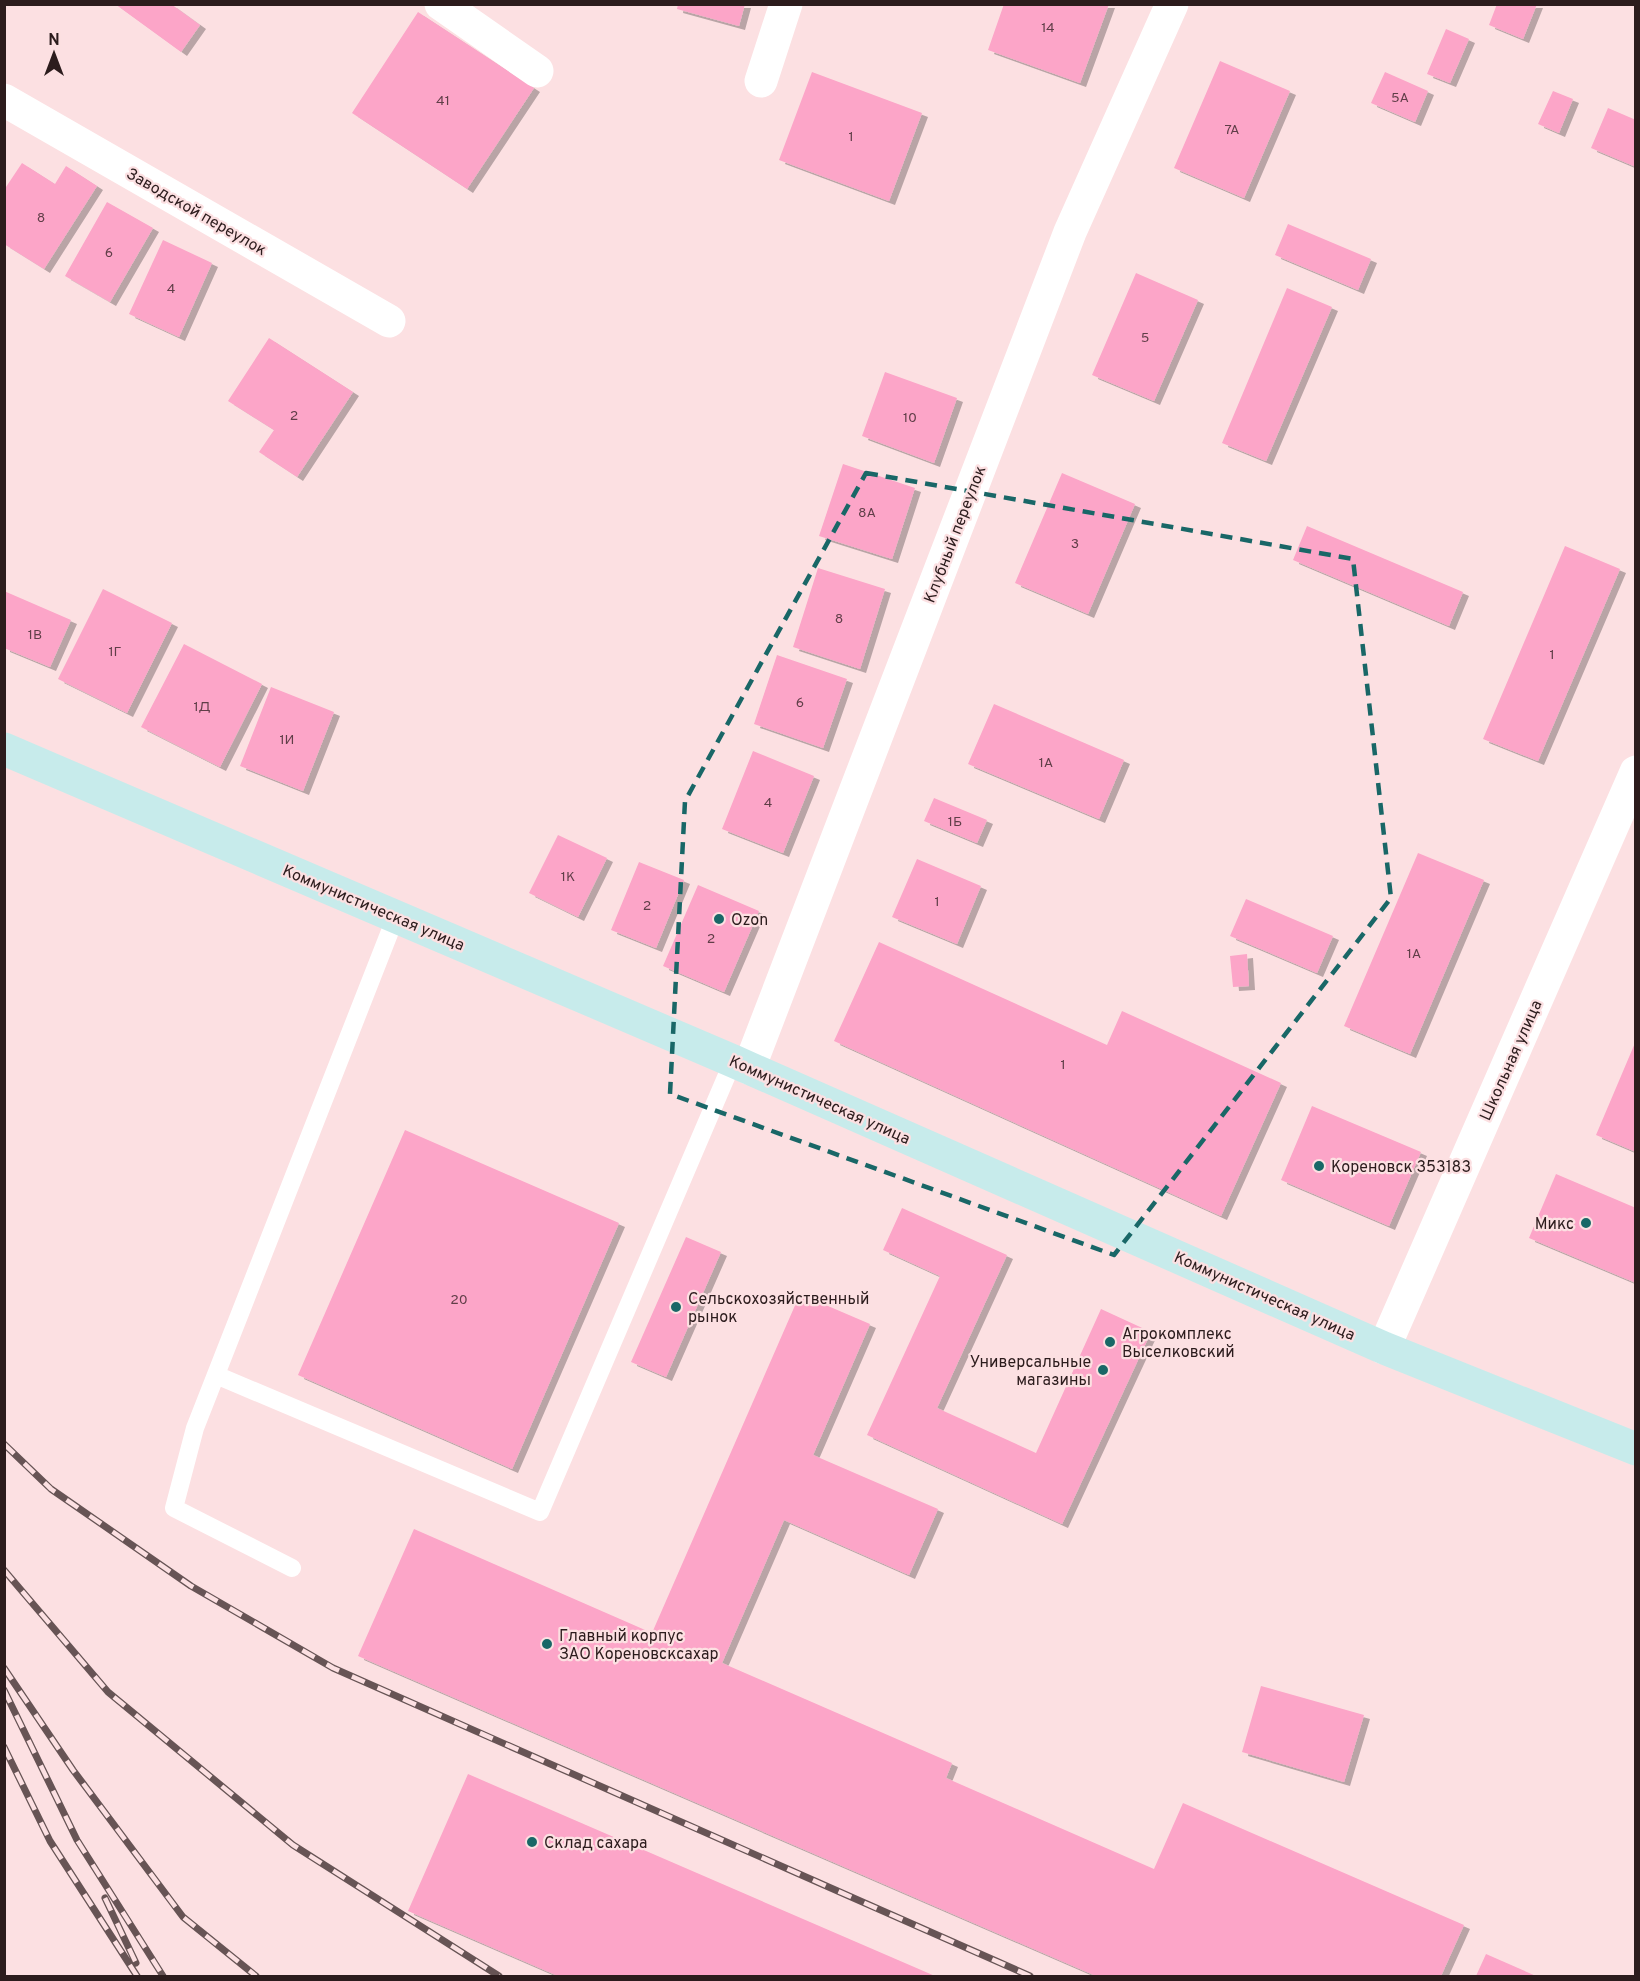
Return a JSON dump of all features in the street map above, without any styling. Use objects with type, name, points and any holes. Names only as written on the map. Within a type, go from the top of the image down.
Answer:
[{"type":"street","points":[[441,4],[537,71]]},
{"type":"street","points":[[761,81],[786,4]]},
{"type":"street","name":"Клубный переулок","points":[[741,1064],[1070,232],[1172,4]]},
{"type":"street","name":"Заводской переулок","points":[[4,100],[389,321]]},
{"type":"street","name":"Коммунистическая улица","points":[[4,749],[741,1064],[1384,1348],[1635,1449]]},
{"type":"street","name":"Школьная улица","points":[[1384,1348],[1635,772]]},
{"type":"lane","points":[[292,1568],[174,1508],[195,1428],[396,916]]},
{"type":"lane","points":[[216,1375],[540,1512],[741,1064]]},
{"type":"highlighted area","points":[[866,473],[1353,559],[1391,898],[1114,1255],[670,1094],[685,801]]},
{"type":"building","points":[[115,4],[171,4],[200,25],[181,52]]},
{"type":"building","points":[[678,4],[745,4],[739,26],[677,9]]},
{"type":"building","points":[[1004,4],[1109,4],[1080,83],[988,50]]},
{"type":"building","points":[[1497,4],[1537,4],[1523,39],[1489,25]]},
{"type":"building","points":[[418,12],[534,88],[467,189],[352,113]]},
{"type":"building","points":[[1446,29],[1469,39],[1450,83],[1427,74]]},
{"type":"building","points":[[1220,61],[1290,91],[1244,198],[1174,168]]},
{"type":"building","points":[[812,72],[922,113],[889,201],[779,160]]},
{"type":"building","points":[[1385,72],[1428,91],[1415,122],[1371,103]]},
{"type":"building","points":[[1553,91],[1573,99],[1559,133],[1538,124]]},
{"type":"building","points":[[1608,108],[1636,120],[1636,167],[1591,148]]},
{"type":"building","points":[[22,163],[55,184],[66,166],[97,186],[44,269],[4,244],[4,190]]},
{"type":"building","points":[[107,202],[153,228],[110,302],[65,276]]},
{"type":"building","points":[[1288,224],[1371,259],[1358,290],[1275,255]]},
{"type":"building","points":[[163,240],[212,263],[179,337],[129,314]]},
{"type":"building","points":[[1136,273],[1198,300],[1154,401],[1092,375]]},
{"type":"building","points":[[1287,288],[1332,307],[1266,461],[1222,443]]},
{"type":"building","points":[[269,338],[353,392],[297,477],[259,452],[274,430],[228,401]]},
{"type":"building","points":[[885,372],[957,398],[934,463],[862,436]]},
{"type":"building","points":[[843,464],[915,488],[892,559],[819,536]]},
{"type":"building","points":[[1062,473],[1135,504],[1088,614],[1015,583]]},
{"type":"building","points":[[1307,526],[1463,592],[1449,626],[1293,560]]},
{"type":"building","points":[[1565,546],[1620,569],[1538,761],[1483,739]]},
{"type":"building","points":[[818,568],[885,589],[860,669],[793,647]]},
{"type":"building","points":[[103,589],[172,623],[127,713],[58,679]]},
{"type":"building","points":[[4,591],[71,620],[50,667],[4,648]]},
{"type":"building","points":[[184,644],[262,684],[220,767],[141,727]]},
{"type":"building","points":[[777,655],[847,679],[823,748],[754,724]]},
{"type":"building","points":[[271,687],[334,712],[303,791],[240,766]]},
{"type":"building","points":[[994,704],[1124,760],[1099,819],[968,764]]},
{"type":"building","points":[[753,751],[814,776],[783,853],[722,829]]},
{"type":"building","points":[[934,798],[987,820],[977,843],[924,821]]},
{"type":"building","points":[[558,835],[607,858],[578,917],[529,893]]},
{"type":"building","points":[[1418,853],[1484,880],[1410,1054],[1344,1026]]},
{"type":"building","points":[[917,859],[981,886],[957,944],[892,917]]},
{"type":"building","points":[[639,862],[684,880],[656,948],[611,930]]},
{"type":"building","points":[[698,885],[759,911],[724,992],[663,966]]},
{"type":"building","points":[[1246,899],[1333,936],[1317,973],[1230,936]]},
{"type":"building","points":[[879,942],[1107,1045],[1122,1011],[1281,1083],[1221,1216],[834,1041]]},
{"type":"building","points":[[1247,954],[1249,986],[1233,987],[1230,956]]},
{"type":"building","points":[[1636,1043],[1636,1152],[1596,1135]]},
{"type":"building","points":[[1312,1106],[1421,1152],[1389,1226],[1281,1180]]},
{"type":"building","points":[[405,1130],[619,1223],[512,1469],[298,1375]]},
{"type":"building","name":"Микс","points":[[1556,1174],[1636,1208],[1636,1283],[1529,1238]]},
{"type":"building","name":"Универсальные магазины","points":[[902,1208],[1007,1255],[937,1408],[1036,1453],[1101,1309],[1151,1332],[1062,1524],[867,1435],[940,1276],[883,1250]]},
{"type":"building","name":"Сельскохозяйственный рынок","points":[[686,1237],[721,1252],[666,1377],[631,1362]]},
{"type":"building","name":"Главный корпус ЗАО Кореновсксахар","points":[[800,1294],[870,1324],[813,1455],[938,1509],[909,1575],[784,1520],[722,1663],[952,1763],[946,1778],[1154,1869],[1183,1803],[1464,1925],[1441,1976],[1096,1976],[358,1656],[414,1529],[652,1633]]},
{"type":"building","points":[[1261,1686],[1364,1715],[1344,1782],[1242,1752]]},
{"type":"building","name":"Склад сахара","points":[[468,1774],[935,1976],[558,1976],[408,1911]]},
{"type":"building","points":[[1486,1954],[1536,1976],[1476,1976]]},
{"type":"railway","points":[[4,1444],[51,1489],[191,1586],[333,1668],[1030,1976]]},
{"type":"railway","points":[[4,1570],[108,1692],[293,1845],[499,1976]]},
{"type":"railway","points":[[4,1668],[73,1770],[183,1917],[256,1976]]},
{"type":"railway","points":[[4,1690],[77,1840],[163,1976]]},
{"type":"railway","points":[[4,1747],[50,1841],[137,1976]]},
{"type":"railway","points":[[105,1898],[136,1963]]},
{"type":"place","name":"Ozon","points":[[719,919]]},
{"type":"place","name":"Кореновск 353183","points":[[1319,1166]]},
{"type":"place","name":"Микс","points":[[1586,1223]]},
{"type":"place","name":"Сельскохозяйственный рынок","points":[[676,1307]]},
{"type":"place","name":"Агрокомплекс Выселковский","points":[[1110,1342]]},
{"type":"place","name":"Универсальные магазины","points":[[1103,1370]]},
{"type":"place","name":"Главный корпус ЗАО Кореновсксахар","points":[[547,1644]]},
{"type":"place","name":"Склад сахара","points":[[532,1842]]}]
